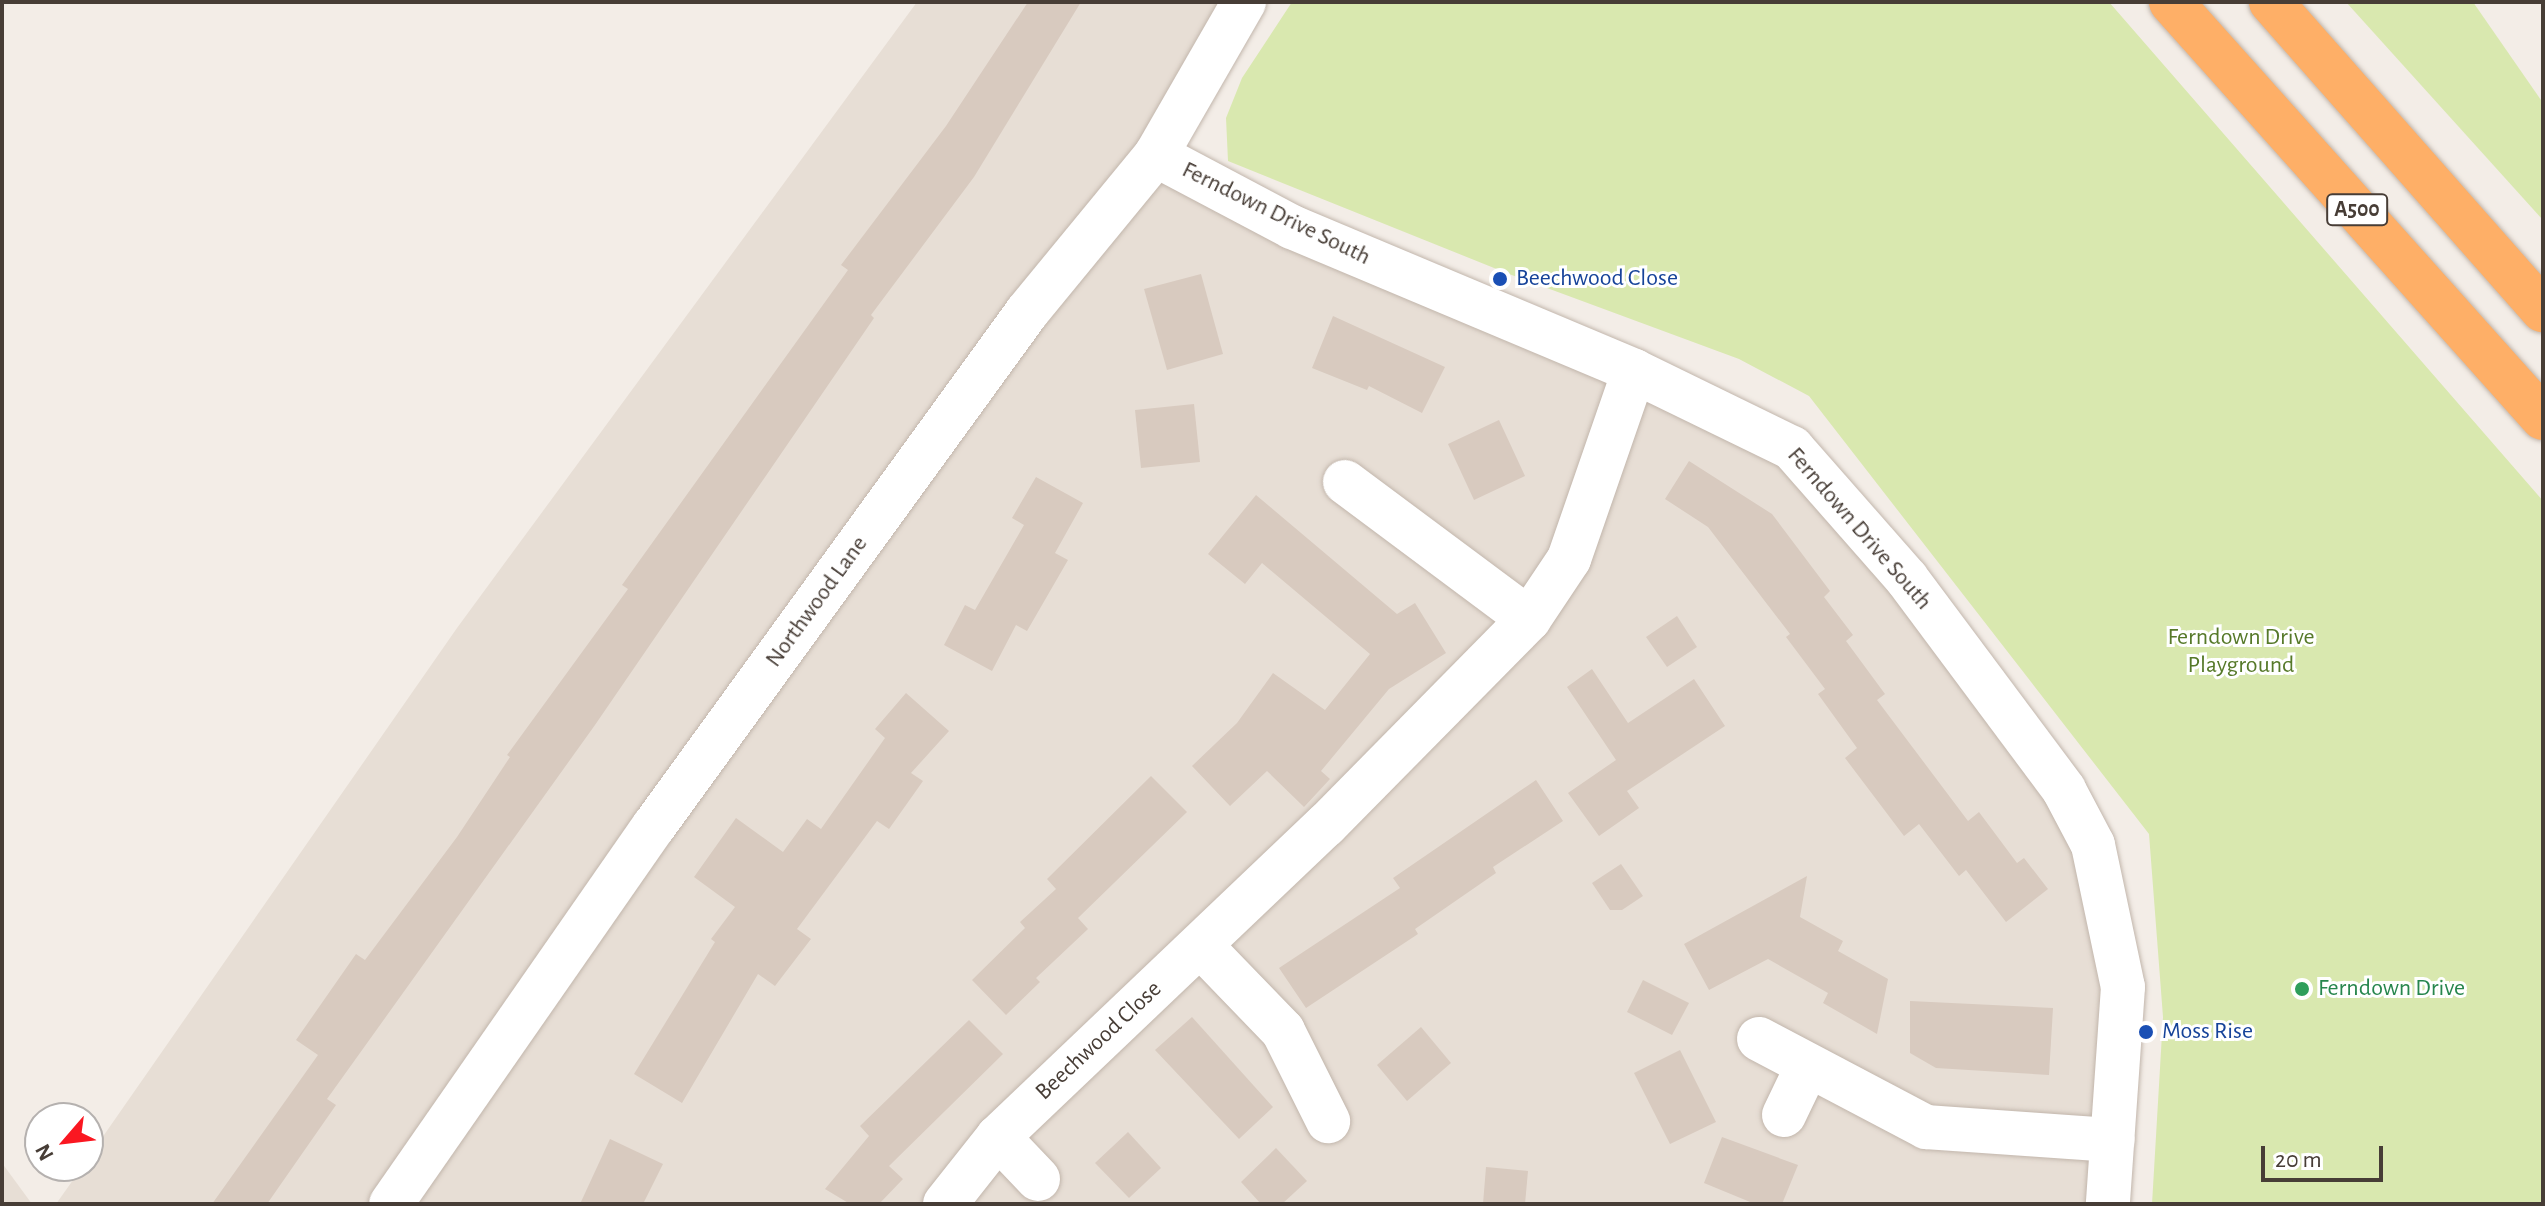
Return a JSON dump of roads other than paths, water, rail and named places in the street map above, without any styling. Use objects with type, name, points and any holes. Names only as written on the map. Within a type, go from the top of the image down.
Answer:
[{"type":"highway","name":"A500","points":[[2171,2],[2543,418]]},
{"type":"highway","points":[[2271,2],[2543,310]]},
{"type":"street","name":"Northwood Lane","points":[[391,1204],[654,826],[1027,312],[1156,155],[1244,2]]},
{"type":"street","name":"Ferndown Drive South","points":[[1156,155],[1292,227],[1634,371],[1792,448],[1907,579],[2064,790],[2093,845],[2123,987],[2108,1204]]},
{"type":"street","name":"Beechwood Close","points":[[945,1204],[998,1137],[1201,946],[1490,663],[1529,619],[1569,559],[1634,371]]},
{"type":"street","points":[[1345,482],[1529,619]]},
{"type":"street","points":[[1201,946],[1283,1031],[1328,1121]]},
{"type":"street","points":[[1759,1039],[1926,1127],[2113,1140]]},
{"type":"street","points":[[1784,1115],[1807,1067]]},
{"type":"street","points":[[998,1137],[1038,1179]]},
{"type":"place","name":"Beechwood Close","points":[[1500,279]]},
{"type":"place","name":"Ferndown Drive","points":[[2302,989]]},
{"type":"place","name":"Moss Rise","points":[[2146,1032]]},
{"type":"park label","name":"Ferndown Drive Playground","points":[[2241,652]]}]
